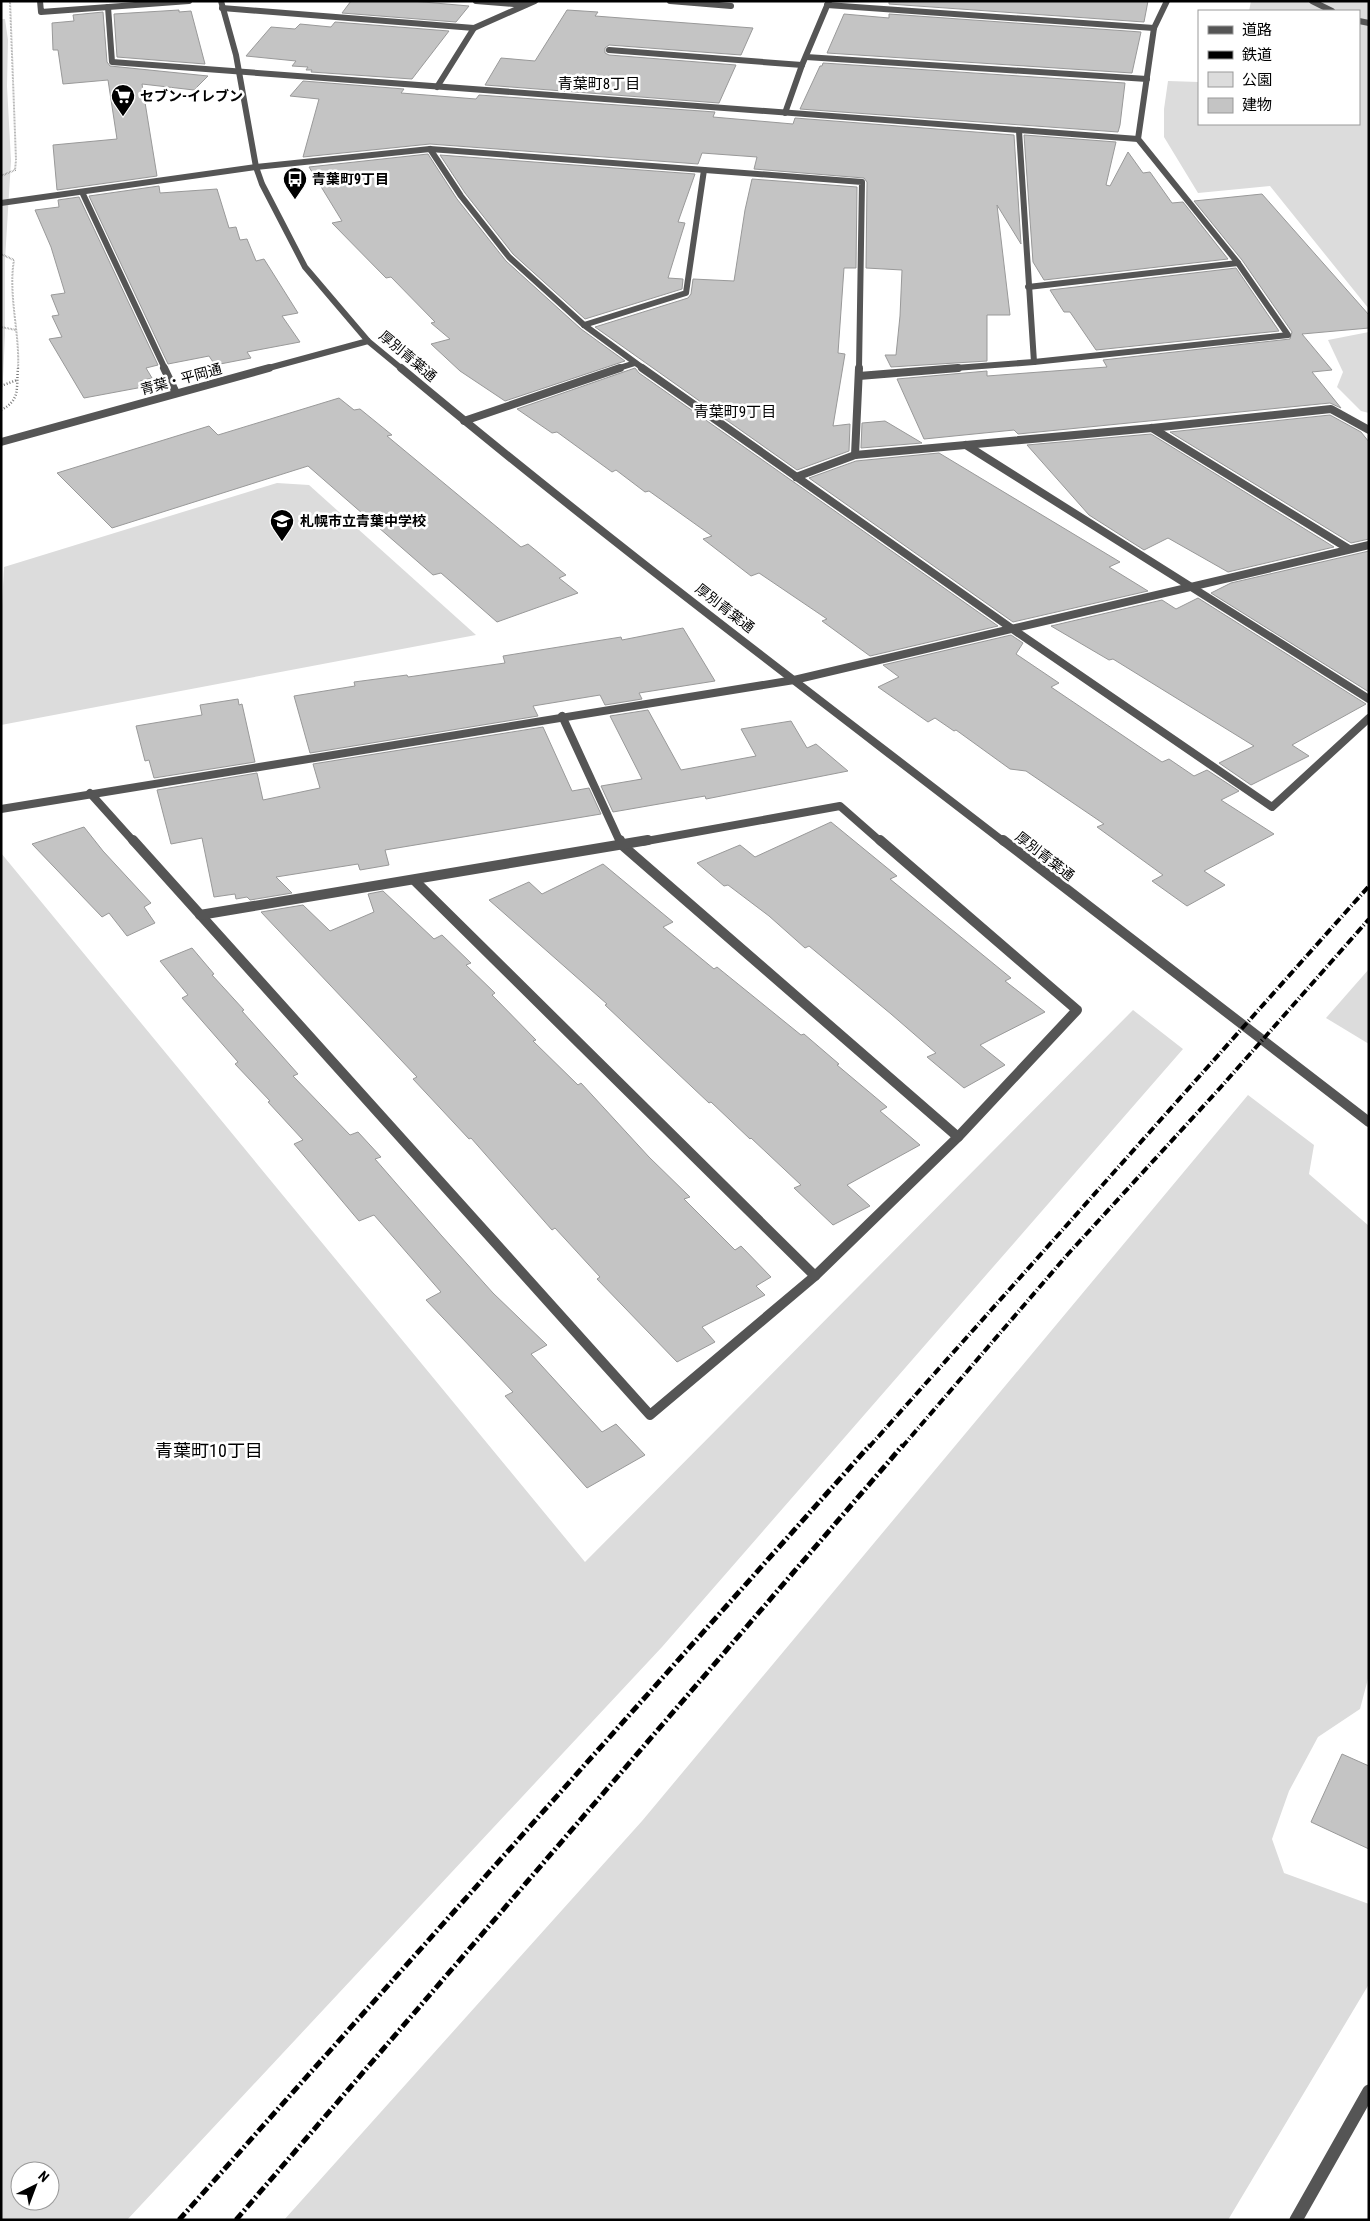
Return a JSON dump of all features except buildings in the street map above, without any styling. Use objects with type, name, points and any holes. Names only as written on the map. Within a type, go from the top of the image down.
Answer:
[{"type":"street","points":[[40,1],[40,12],[188,1]]},
{"type":"street","points":[[476,1],[526,6]]},
{"type":"street","points":[[221,5],[474,28],[535,1]]},
{"type":"street","points":[[670,1],[731,6]]},
{"type":"street","points":[[1138,139],[1154,28],[1167,1]]},
{"type":"street","points":[[1312,1],[1330,10]]},
{"type":"street","points":[[785,113],[802,65],[828,3],[1154,28]]},
{"type":"street","name":"厚別青葉通","points":[[221,5],[239,73],[256,167],[262,184],[305,266],[368,341],[464,421],[794,680],[1369,1122]]},
{"type":"street","points":[[108,7],[112,62],[1138,139],[1238,263],[1288,335],[1034,362],[859,376]]},
{"type":"street","points":[[437,87],[474,28]]},
{"type":"street","points":[[609,50],[802,65]]},
{"type":"street","points":[[806,57],[1147,79]]},
{"type":"street","points":[[1019,131],[1034,362]]},
{"type":"street","points":[[430,149],[461,196],[509,257],[584,324],[635,363],[1011,628],[1272,807],[1369,718]]},
{"type":"street","points":[[1,204],[256,167],[430,149],[862,182],[859,376],[855,455]]},
{"type":"street","points":[[584,324],[686,293],[704,170]]},
{"type":"street","points":[[82,192],[176,393]]},
{"type":"street","points":[[1028,287],[1238,263]]},
{"type":"street","name":"青葉・平岡通","points":[[1,442],[368,341]]},
{"type":"street","points":[[464,421],[635,363]]},
{"type":"street","points":[[796,477],[855,455],[1152,428],[1331,408],[1369,430]]},
{"type":"street","points":[[1152,428],[1349,549]]},
{"type":"street","points":[[966,445],[1369,699]]},
{"type":"street","points":[[1,809],[562,716],[794,680],[1369,545]]},
{"type":"street","points":[[562,716],[622,845],[958,1137]]},
{"type":"street","points":[[90,793],[650,1415],[815,1276],[958,1137],[1077,1010],[840,806],[622,845],[200,914]]},
{"type":"street","points":[[414,880],[815,1276]]},
{"type":"street","points":[[1296,2220],[1369,2091]]},
{"type":"path","points":[[1,176],[15,170],[16,160],[10,1]]},
{"type":"path","points":[[1,254],[14,260],[12,273],[19,350],[16,398],[11,405],[1,410]]},
{"type":"path","points":[[1,327],[16,330]]},
{"type":"path","points":[[1,386],[17,380]]},
{"type":"green space","points":[[1251,1],[1369,1],[1369,309],[1270,186],[1198,193],[1164,137],[1164,109],[1168,81],[1198,82],[1198,125],[1360,125],[1360,10],[1249,10]]},
{"type":"green space","points":[[1,19],[5,19],[8,40],[7,86],[11,161],[5,260],[5,335],[1,424]]},
{"type":"green space","points":[[1369,332],[1369,413],[1361,411],[1337,387],[1343,372],[1328,340]]},
{"type":"green space","points":[[277,483],[309,485],[476,635],[1,725],[1,626],[4,567]]},
{"type":"green space","points":[[1,853],[585,1562],[1133,1010],[1183,1049],[662,1647],[127,2220],[1,2220]]},
{"type":"green space","points":[[1369,969],[1369,1044],[1326,1018]]},
{"type":"green space","points":[[1248,1095],[1314,1145],[1309,1174],[1369,1226],[1369,1675],[1360,1709],[1318,1737],[1289,1791],[1272,1839],[1284,1873],[1369,1904],[1369,1984],[1228,2220],[284,2220],[642,1821]]},
{"type":"railway","points":[[869,1447],[1369,886]]},
{"type":"railway","points":[[902,1447],[1068,1254],[1220,1088],[1369,919]]},
{"type":"railway","points":[[179,2220],[870,1445]]},
{"type":"railway","points":[[236,2220],[903,1445]]},
{"type":"place","name":"セブン-イレブン","points":[[123,117]]},
{"type":"place","name":"青葉町9丁目","points":[[295,200]]},
{"type":"place","name":"札幌市立青葉中学校","points":[[282,542]]},
{"type":"district","name":"青葉町8丁目","points":[[599,84]]},
{"type":"district","name":"青葉町9丁目","points":[[735,412]]},
{"type":"district","name":"青葉町10丁目","points":[[209,1451]]}]
